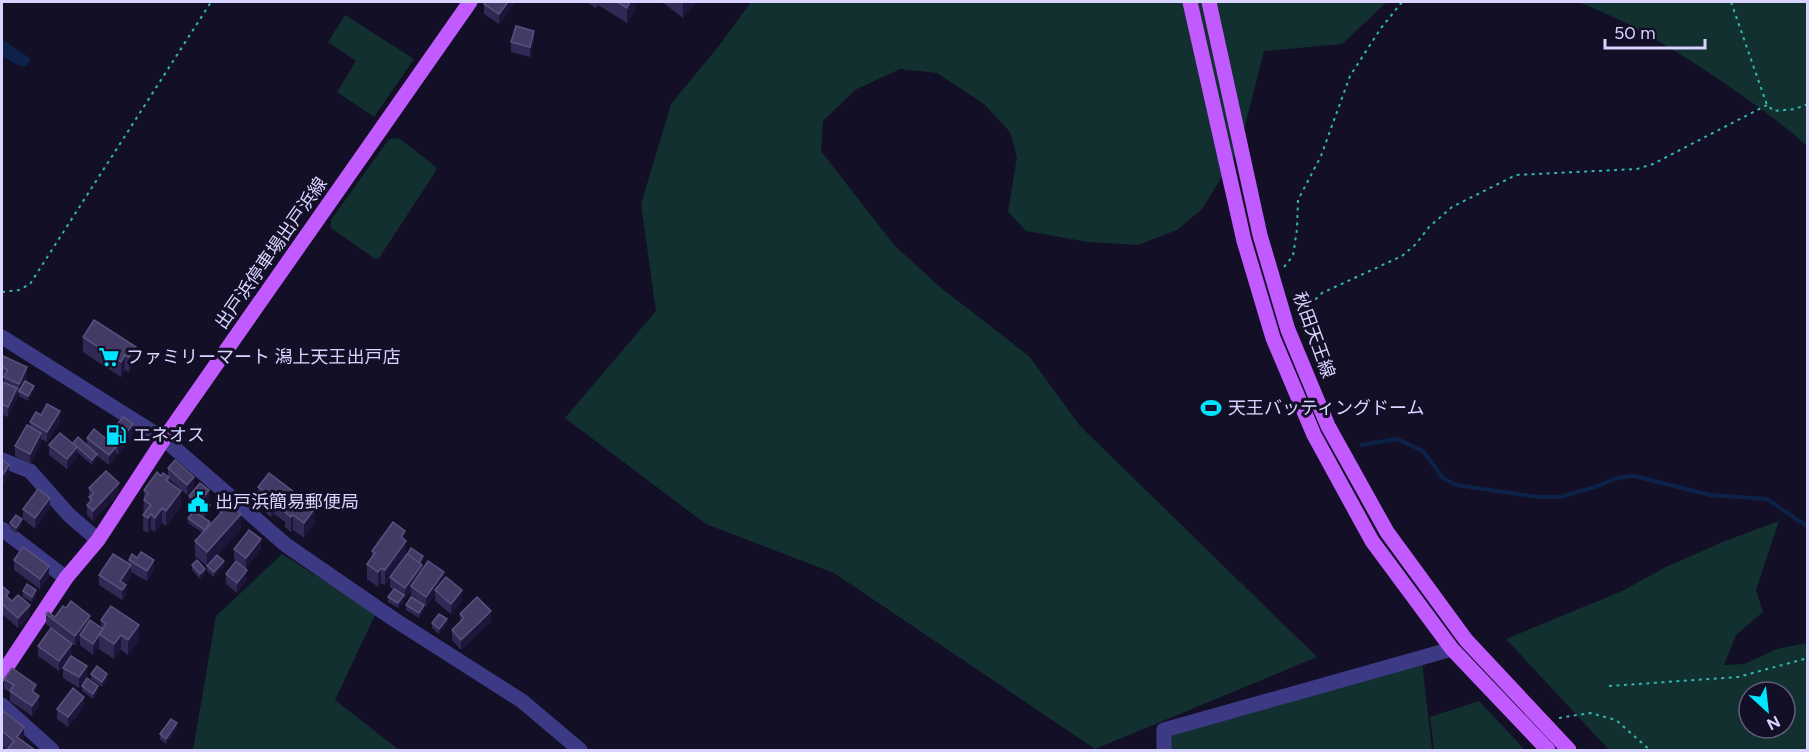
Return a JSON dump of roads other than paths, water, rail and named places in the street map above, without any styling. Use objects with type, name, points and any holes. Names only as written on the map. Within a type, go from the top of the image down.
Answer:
[{"type":"main road","name":"出戸浜停車場出戸浜線","points":[[2,674],[66,578],[98,540],[164,439],[470,2]]},
{"type":"main road","name":"秋田天王線","points":[[1190,2],[1244,241],[1273,338],[1314,435],[1372,541],[1452,649],[1548,750]]},
{"type":"main road","name":"秋田天王線","points":[[1209,2],[1260,235],[1287,326],[1328,426],[1387,532],[1466,639],[1569,750]]},
{"type":"street","points":[[2,340],[164,439],[286,545],[393,618],[522,701],[580,750]]},
{"type":"street","points":[[2,460],[30,471],[69,515],[98,540]]},
{"type":"street","points":[[2,529],[66,578]]},
{"type":"street","points":[[1164,750],[1164,730],[1452,649]]},
{"type":"street","points":[[2,705],[52,750]]},
{"type":"water","points":[[2,39],[31,59],[26,67],[19,66],[2,56]]},
{"type":"waterway","points":[[1361,445],[1397,439],[1423,451],[1443,478],[1456,485],[1538,497],[1560,497],[1617,478],[1634,476],[1710,495],[1767,499],[1808,527]]},
{"type":"place","name":"ファミリーマート 潟上天王出戸店","points":[[109,357]]},
{"type":"place","name":"天王バッティングドーム","points":[[1211,408]]},
{"type":"place","name":"エネオス","points":[[116,435]]},
{"type":"place","name":"出戸浜簡易郵便局","points":[[198,502]]}]
